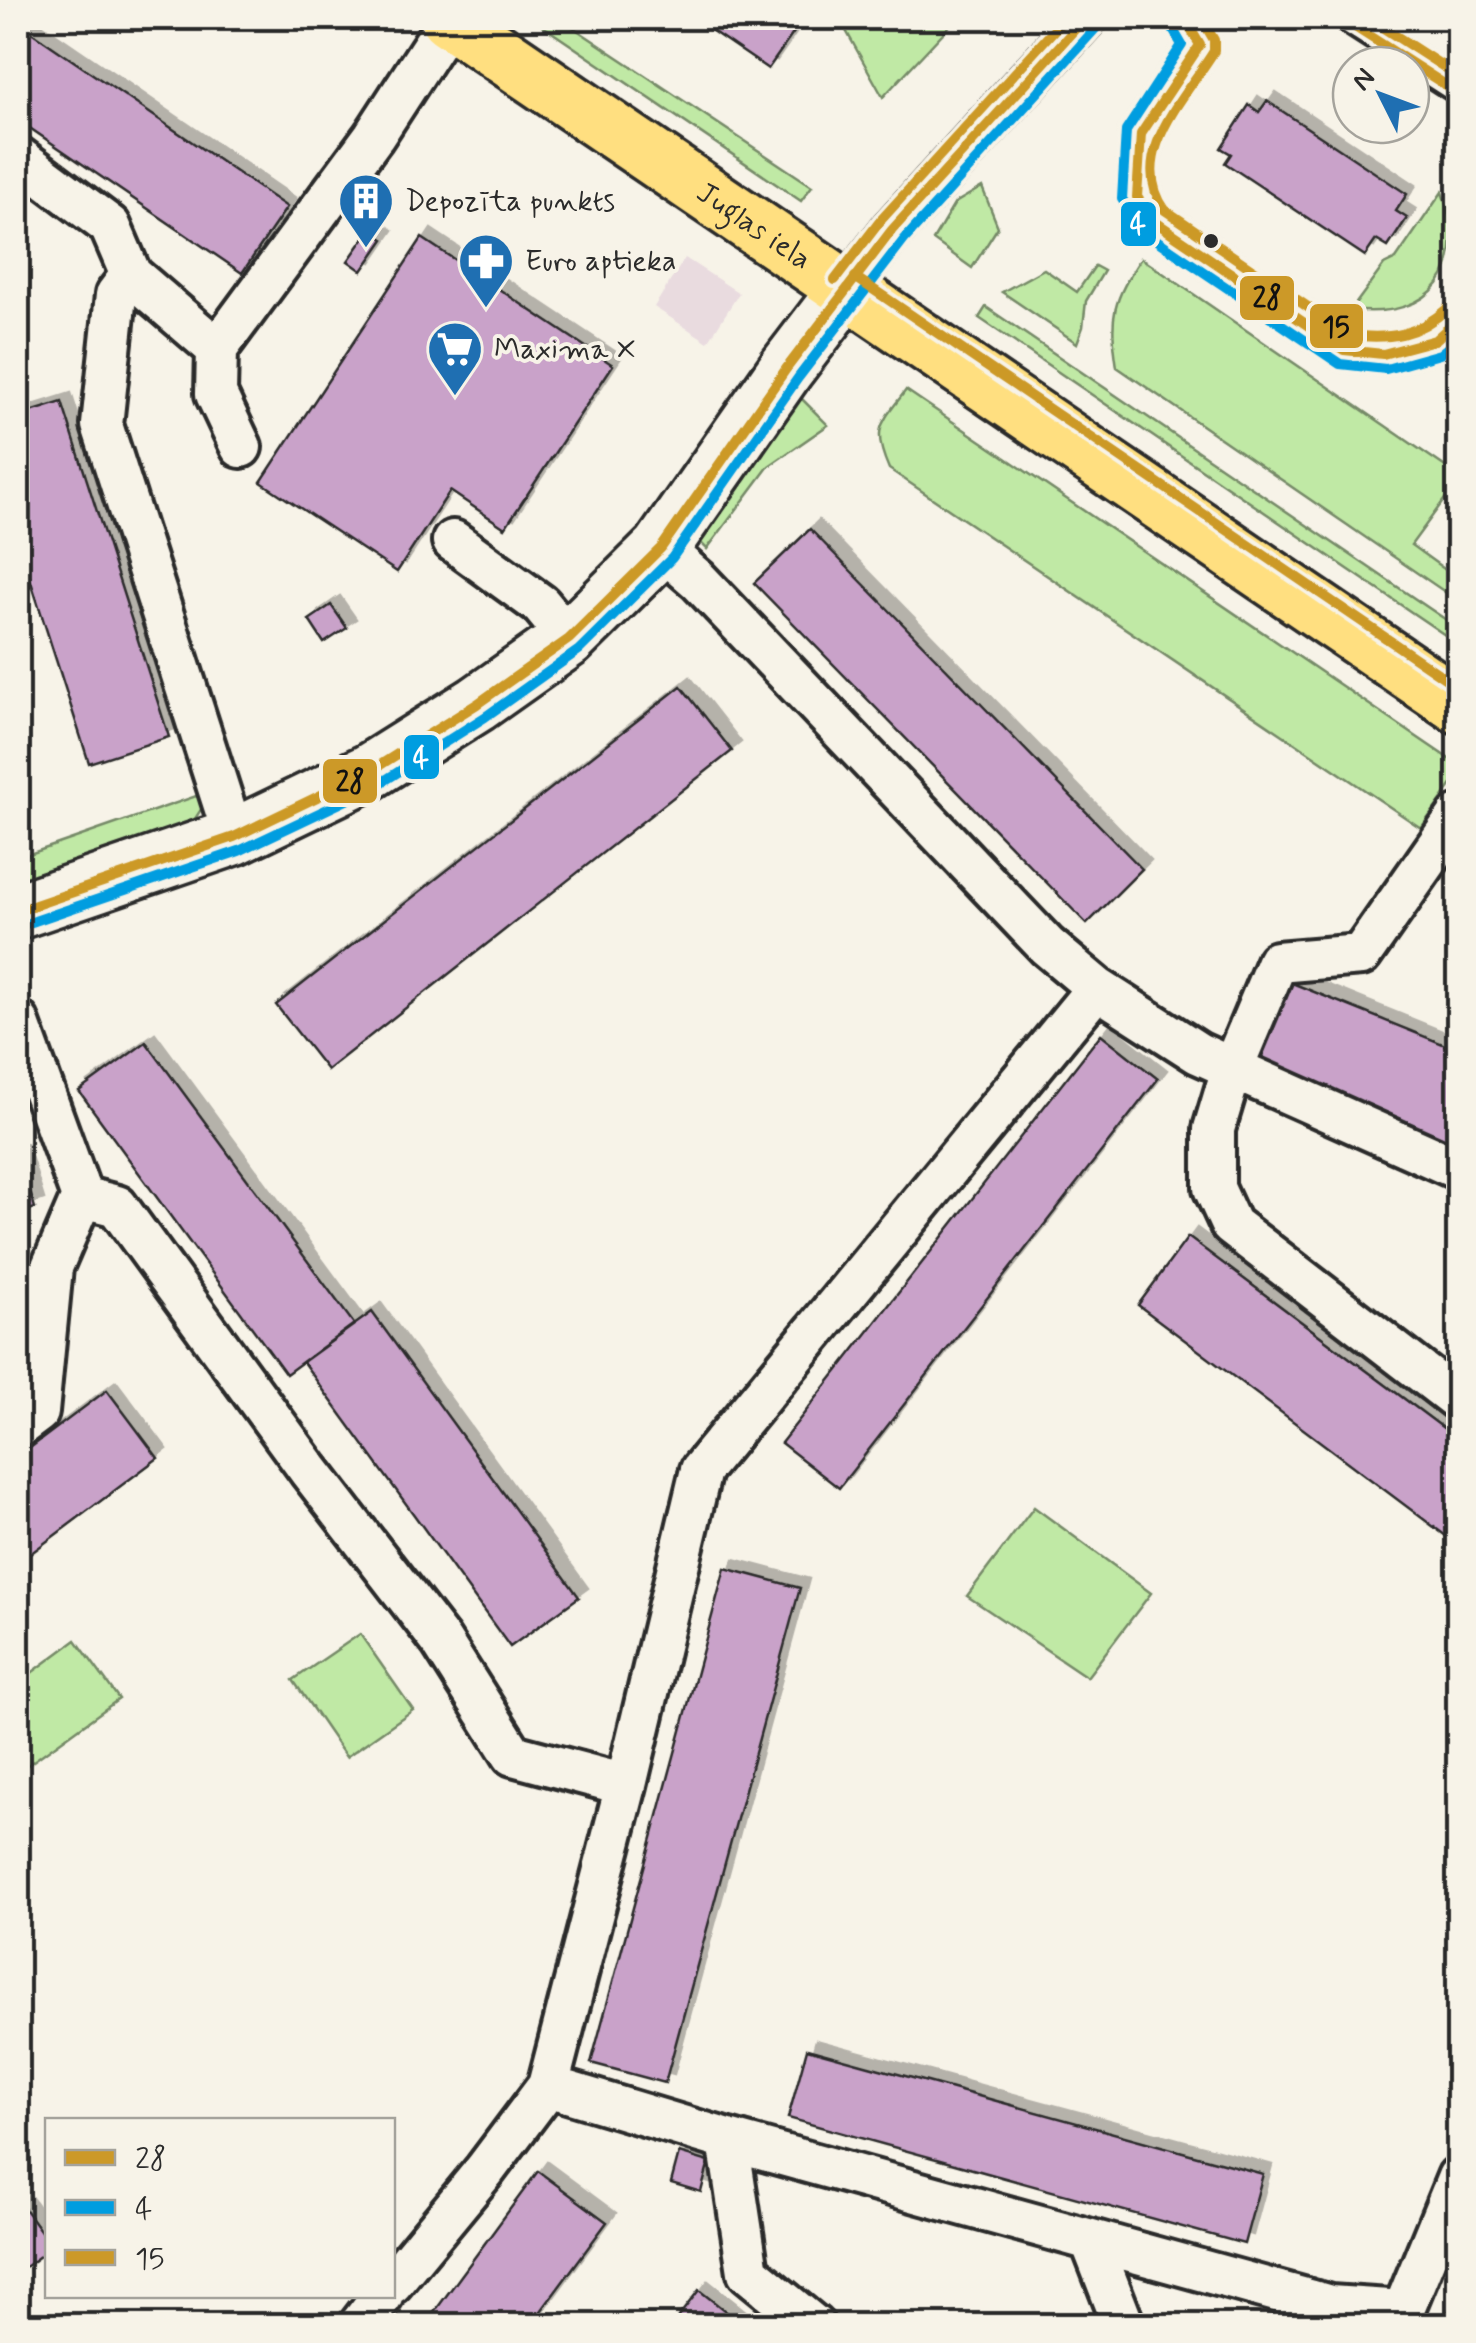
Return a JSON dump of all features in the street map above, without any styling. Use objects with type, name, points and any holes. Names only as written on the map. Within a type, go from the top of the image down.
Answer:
[{"type":"main road","name":"Juglas iela","points":[[449,18],[1456,699]]},
{"type":"street","points":[[241,447],[216,394],[217,349],[374,136],[449,18]]},
{"type":"street","points":[[18,911],[234,837],[369,772],[568,639],[662,548],[786,368],[892,230],[1085,18]]},
{"type":"street","points":[[18,157],[110,226],[131,275],[217,349]]},
{"type":"street","points":[[131,275],[116,295],[102,425],[234,837]]},
{"type":"street","points":[[452,541],[541,605],[568,639]]},
{"type":"street","points":[[662,548],[698,580],[1047,946],[1097,988],[1198,1053],[1458,1169]]},
{"type":"street","points":[[1458,816],[1360,956],[1277,962],[1232,1069],[1214,1129],[1214,1188],[1232,1226],[1458,1400]]},
{"type":"street","points":[[395,2279],[548,2086],[701,1470],[1097,988]]},
{"type":"street","points":[[18,1022],[29,1089],[82,1197],[117,1206],[309,1470],[442,1641],[513,1754],[626,1784]]},
{"type":"street","points":[[18,1427],[38,1412],[35,1274],[82,1197]]},
{"type":"street","points":[[548,2086],[1091,2241],[1304,2313],[1330,2306],[1403,2311],[1458,2177]]},
{"type":"street","points":[[728,2140],[748,2272],[814,2326]]},
{"type":"street","points":[[1091,2241],[1124,2326]]},
{"type":"street","points":[[359,2326],[380,2298]]},
{"type":"lane","points":[[1184,18],[1200,46],[1140,134],[1137,197],[1154,221],[1344,350],[1383,354],[1435,340],[1458,319]]},
{"type":"lane","points":[[1342,18],[1458,94]]},
{"type":"shaded area","points":[[685,258],[739,293],[708,342],[654,307]]},
{"type":"green space","points":[[531,18],[559,18],[812,186],[801,201]]},
{"type":"green space","points":[[839,18],[957,18],[883,97]]},
{"type":"green space","points":[[982,187],[998,227],[972,268],[933,240],[955,203]]},
{"type":"green space","points":[[1442,192],[1450,220],[1451,244],[1438,284],[1404,307],[1351,310],[1384,265],[1396,259]]},
{"type":"green space","points":[[1141,258],[1447,468],[1458,453],[1458,481],[1411,545],[1458,579],[1458,601],[1117,367],[1113,334],[1116,309]]},
{"type":"green space","points":[[1095,266],[1104,271],[1086,301],[1077,343],[1002,292],[1044,269],[1077,292]]},
{"type":"green space","points":[[986,307],[1458,628],[1458,639],[1448,637],[979,318]]},
{"type":"green space","points":[[906,390],[1458,765],[1458,776],[1421,828],[889,469],[881,444],[881,427]]},
{"type":"green space","points":[[801,398],[828,425],[769,466],[707,549],[695,537]]},
{"type":"green space","points":[[202,794],[202,808],[189,828],[28,882],[18,879],[18,858]]},
{"type":"green space","points":[[1034,1507],[1151,1593],[1087,1677],[967,1596]]},
{"type":"green space","points":[[360,1634],[413,1710],[346,1757],[293,1680]]},
{"type":"green space","points":[[76,1640],[119,1699],[25,1767],[18,1756],[18,1683]]},
{"type":"building","points":[[705,18],[804,18],[768,69],[702,24]]},
{"type":"building","points":[[18,23],[287,207],[242,273],[18,120]]},
{"type":"building","points":[[1267,101],[1407,194],[1396,211],[1407,218],[1388,247],[1376,240],[1365,256],[1225,163],[1231,154],[1221,148],[1249,105],[1259,112]]},
{"type":"building","name":"Depozīta punkts","points":[[370,230],[384,239],[362,271],[348,261]]},
{"type":"building","points":[[422,238],[613,365],[505,528],[450,491],[397,572],[261,482]]},
{"type":"building","points":[[62,402],[169,737],[89,763],[18,541],[18,416]]},
{"type":"building","points":[[810,529],[1142,869],[1087,924],[754,583]]},
{"type":"building","points":[[331,605],[347,628],[324,643],[309,620]]},
{"type":"building","points":[[681,686],[732,751],[327,1070],[276,1005]]},
{"type":"building","points":[[1287,981],[1458,1050],[1458,1147],[1253,1063]]},
{"type":"building","points":[[1101,1034],[1158,1079],[839,1488],[781,1443]]},
{"type":"building","points":[[146,1042],[354,1324],[286,1374],[79,1091]]},
{"type":"building","points":[[18,1152],[35,1208],[18,1214]]},
{"type":"building","points":[[1188,1237],[1458,1439],[1458,1545],[1138,1305]]},
{"type":"building","points":[[372,1312],[579,1597],[510,1647],[303,1362]]},
{"type":"building","points":[[107,1390],[158,1458],[18,1563],[18,1457]]},
{"type":"building","points":[[725,1568],[800,1588],[665,2083],[591,2063]]},
{"type":"building","points":[[807,2049],[1263,2174],[1244,2244],[788,2118]]},
{"type":"building","points":[[679,2153],[709,2162],[701,2192],[671,2183]]},
{"type":"building","points":[[538,2171],[607,2222],[530,2326],[424,2326]]},
{"type":"building","points":[[18,2200],[45,2237],[45,2252],[18,2272]]},
{"type":"building","points":[[1458,2289],[1458,2326],[1443,2326]]},
{"type":"building","points":[[699,2290],[744,2326],[671,2326]]},
{"type":"transit line","name":"15","points":[[835,280],[881,220],[1065,18]]},
{"type":"transit line","name":"28","points":[[18,911],[234,837],[369,772],[477,704],[569,639],[661,548],[786,369],[892,230],[1085,18]]},
{"type":"transit line","name":"28","points":[[1184,18],[1200,45],[1141,134],[1137,197],[1154,221],[1344,350],[1383,354],[1435,340],[1458,319]]},
{"type":"transit line","name":"15","points":[[1201,18],[1214,40],[1214,51],[1164,127],[1152,168],[1155,189],[1165,210],[1349,335],[1402,334],[1425,325],[1448,308]]},
{"type":"transit line","name":"28","points":[[1341,18],[1458,93]]},
{"type":"transit line","name":"15","points":[[1368,18],[1458,76]]},
{"type":"transit line","name":"4","points":[[1171,26],[1182,45],[1126,131],[1122,199],[1143,231],[1340,364],[1386,369],[1440,354],[1458,339]]},
{"type":"transit line","name":"4","points":[[23,925],[239,851],[376,786],[485,717],[579,650],[672,558],[798,378],[904,240],[1096,28]]},
{"type":"transit line","name":"15","points":[[855,277],[1458,687]]},
{"type":"place","name":"Depozīta punkts","points":[[366,250]]},
{"type":"place","name":"Euro aptieka","points":[[486,310]]},
{"type":"place","name":"Maxima X","points":[[455,398]]}]
